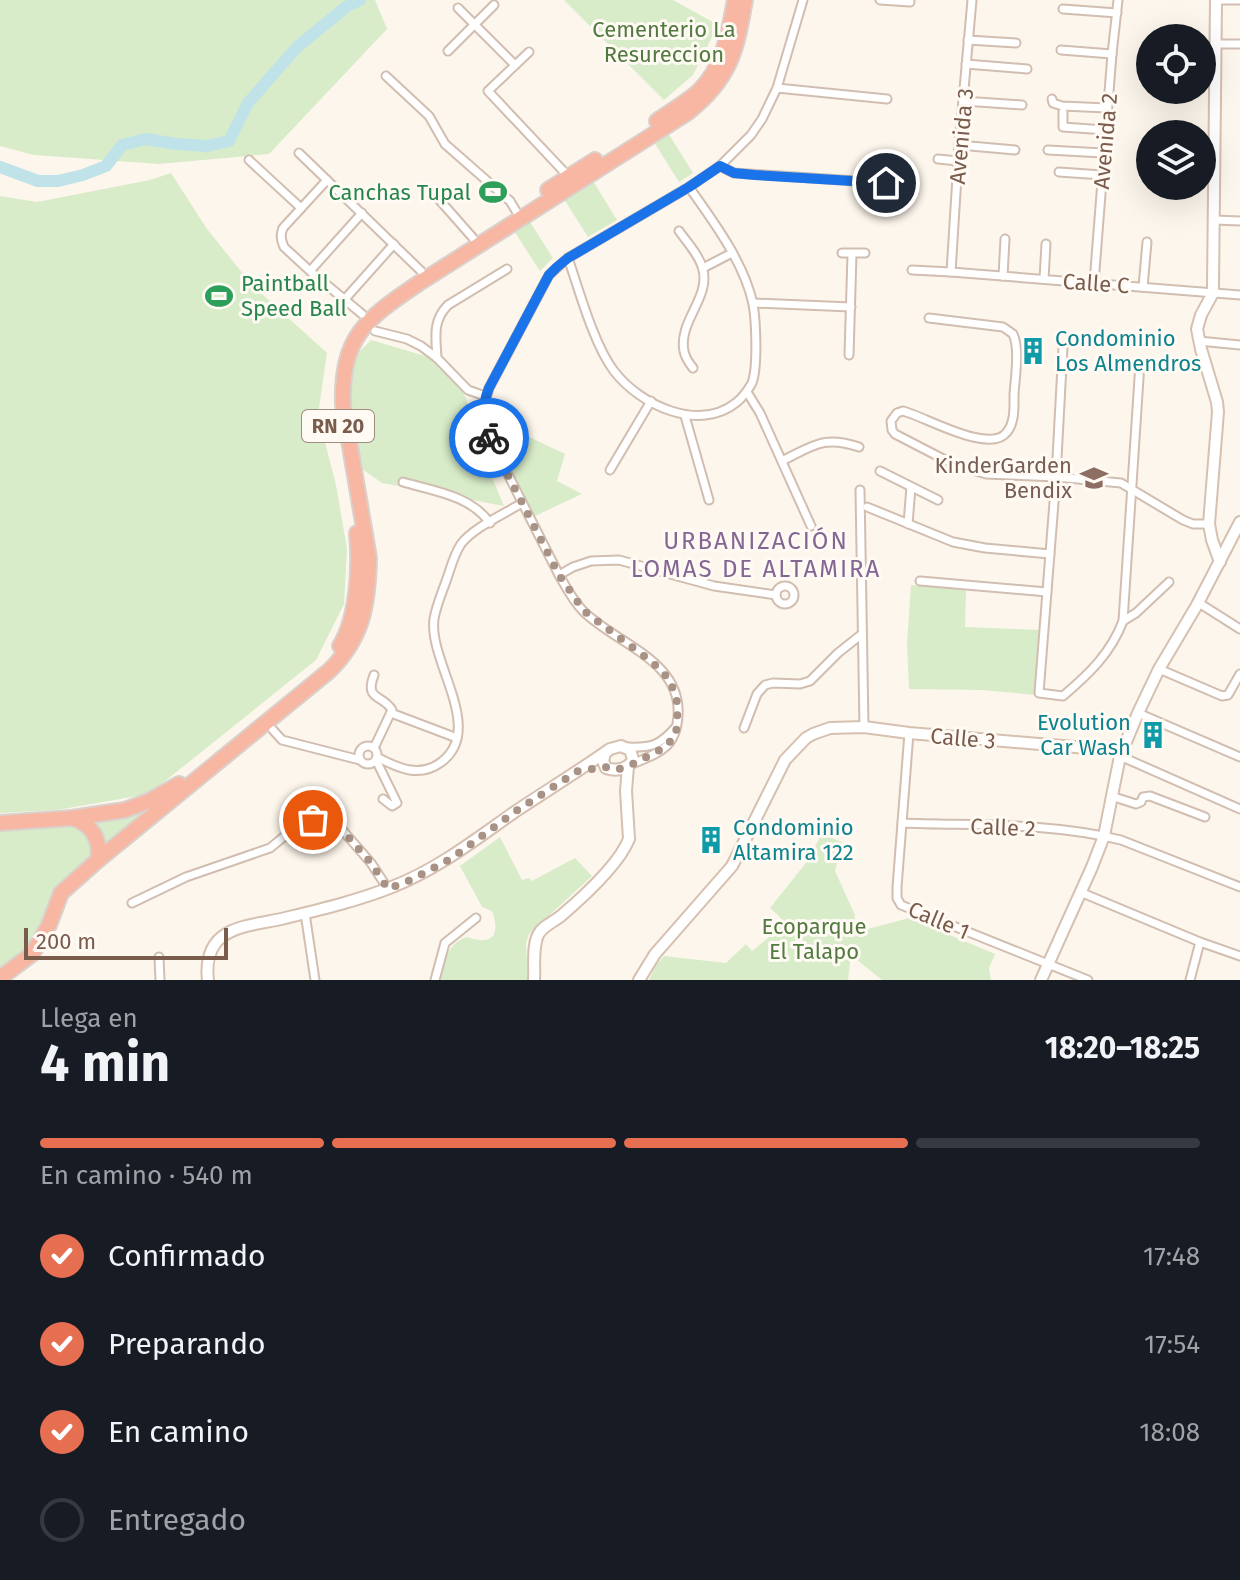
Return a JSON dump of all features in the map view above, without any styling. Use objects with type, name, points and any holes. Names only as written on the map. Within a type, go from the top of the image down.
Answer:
[{"type":"highway","name":"RN 20","points":[[0,823],[72,818],[134,807],[157,798],[175,787],[326,663],[345,638],[353,609],[358,554],[335,408],[337,357],[345,338],[376,301],[699,91],[708,81],[723,50],[735,0]]},
{"type":"highway","name":"RN 20","points":[[0,978],[32,954],[49,925],[61,893],[329,671],[355,639],[363,620],[369,558],[343,405],[343,387],[348,355],[361,330],[380,309],[698,104],[729,66],[737,45],[745,0]]},
{"type":"highway","points":[[72,818],[87,825],[94,833],[99,843],[98,860]]},
{"type":"street","points":[[578,771],[614,770],[664,748],[676,735],[678,705],[670,680],[652,662],[584,611],[559,575],[485,427],[485,396],[549,275],[568,258],[720,166],[751,135],[777,88],[803,0]]},
{"type":"street","points":[[880,0],[910,2]]},
{"type":"street","name":"Avenida 3","points":[[951,272],[972,0]]},
{"type":"street","name":"Avenida 2","points":[[1094,283],[1118,0]]},
{"type":"street","points":[[1216,24],[1216,0],[1240,0]]},
{"type":"street","points":[[448,51],[494,5]]},
{"type":"street","points":[[458,8],[515,65]]},
{"type":"street","points":[[1063,9],[1117,13]]},
{"type":"street","points":[[968,40],[1016,43]]},
{"type":"street","points":[[1216,44],[1240,44]]},
{"type":"street","points":[[1061,50],[1112,54]]},
{"type":"street","points":[[529,52],[488,91],[568,176]]},
{"type":"street","points":[[966,64],[1027,69]]},
{"type":"street","points":[[386,76],[429,116],[445,144],[510,201],[516,211]]},
{"type":"street","points":[[777,88],[887,99]]},
{"type":"street","points":[[1052,99],[1053,103],[1062,106],[1107,108]]},
{"type":"street","points":[[963,101],[1022,105]]},
{"type":"street","points":[[1216,104],[1213,293],[1199,321],[1199,341],[1218,412],[1209,524],[1220,562]]},
{"type":"street","points":[[1063,112],[1063,127],[1105,130]]},
{"type":"street","points":[[959,145],[1015,150]]},
{"type":"street","points":[[1048,150],[1103,153]]},
{"type":"street","points":[[299,153],[421,271]]},
{"type":"street","points":[[938,159],[958,161]]},
{"type":"street","points":[[249,160],[301,208]]},
{"type":"street","points":[[720,166],[734,173],[886,183]]},
{"type":"street","points":[[1059,172],[1102,175]]},
{"type":"street","points":[[327,180],[283,228],[281,238],[284,247],[362,314]]},
{"type":"street","points":[[568,258],[607,361],[623,381],[651,401],[685,416],[710,415],[731,406],[747,392],[755,367],[753,303],[719,229],[689,187]]},
{"type":"street","points":[[436,196],[473,238]]},
{"type":"street","points":[[310,271],[362,213]]},
{"type":"street","points":[[1215,220],[1240,221]]},
{"type":"street","points":[[679,231],[703,268],[702,288],[684,343],[686,356],[693,368]]},
{"type":"street","points":[[1003,276],[1005,239]]},
{"type":"street","points":[[1143,287],[1147,242]]},
{"type":"street","points":[[345,299],[394,244]]},
{"type":"street","points":[[1044,279],[1046,244]]},
{"type":"street","points":[[703,268],[732,253]]},
{"type":"street","points":[[842,253],[865,253]]},
{"type":"street","points":[[849,355],[852,254]]},
{"type":"street","points":[[437,358],[435,328],[442,311],[507,269]]},
{"type":"street","name":"Calle C","points":[[912,270],[1240,295]]},
{"type":"street","points":[[753,303],[851,307]]},
{"type":"street","points":[[929,318],[1003,327],[1013,334],[1016,346],[1011,425],[1003,436],[989,440],[903,411],[891,421],[895,434],[972,471],[1121,483],[1183,520],[1193,524],[1209,524],[1232,537]]},
{"type":"street","points":[[375,331],[421,346],[468,390],[485,396]]},
{"type":"street","points":[[1199,341],[1240,345]]},
{"type":"street","points":[[1063,347],[1039,693],[1063,696],[1085,677],[1111,647],[1123,621],[1140,363]]},
{"type":"street","points":[[747,392],[760,413],[811,526]]},
{"type":"street","points":[[610,470],[651,401]]},
{"type":"street","points":[[685,416],[709,500]]},
{"type":"street","points":[[782,461],[825,441],[859,447]]},
{"type":"street","points":[[880,471],[938,500]]},
{"type":"street","points":[[403,482],[462,499],[490,523]]},
{"type":"street","points":[[908,524],[911,487]]},
{"type":"street","points":[[860,490],[864,727]]},
{"type":"street","points":[[376,759],[405,770],[427,769],[449,755],[459,730],[457,708],[434,642],[434,615],[462,542],[522,503]]},
{"type":"street","points":[[867,507],[940,538],[969,546],[1050,554]]},
{"type":"street","points":[[1041,980],[1104,836],[1121,753],[1138,713],[1240,522]]},
{"type":"street","points":[[559,575],[591,561],[619,560],[714,586],[776,595]]},
{"type":"street","points":[[920,581],[1047,592]]},
{"type":"street","points":[[1123,621],[1169,582]]},
{"type":"street","points":[[1199,603],[1240,629]]},
{"type":"street","points":[[744,728],[757,694],[765,685],[810,681],[862,634]]},
{"type":"street","points":[[1159,669],[1222,696],[1228,695],[1240,674]]},
{"type":"street","points":[[374,675],[371,692],[390,705],[391,713],[374,748]]},
{"type":"street","points":[[391,713],[457,738]]},
{"type":"street","points":[[1138,713],[1240,757]]},
{"type":"street","points":[[208,980],[211,949],[225,935],[388,889],[413,879],[452,858],[607,751],[617,747],[656,745],[677,725]]},
{"type":"street","name":"Calle 3","points":[[639,980],[655,954],[732,866],[785,760],[806,738],[821,730],[864,727],[1121,753]]},
{"type":"street","points":[[273,730],[282,740],[368,764],[376,759]]},
{"type":"street","name":"Calle 1","points":[[909,733],[897,893],[901,905],[1048,965]]},
{"type":"street","points":[[360,760],[362,747],[370,746],[377,752],[376,759],[397,803],[392,806],[383,799]]},
{"type":"street","points":[[534,980],[535,944],[541,929],[561,916],[602,876],[627,845],[626,791],[632,756],[630,750],[624,747]]},
{"type":"street","points":[[607,751],[604,756],[607,768],[626,791]]},
{"type":"street","points":[[1121,753],[1240,809]]},
{"type":"street","points":[[1111,796],[1136,804],[1143,797],[1150,796],[1205,817]]},
{"type":"street","points":[[132,903],[186,877],[270,848],[302,822],[313,820],[338,825],[371,863],[388,889]]},
{"type":"street","name":"Calle 2","points":[[902,823],[1054,828],[1104,836],[1240,887]]},
{"type":"street","points":[[1080,892],[1240,956]]},
{"type":"street","points":[[305,913],[315,980]]},
{"type":"street","points":[[435,980],[445,943],[476,918]]},
{"type":"street","points":[[1190,980],[1200,942]]},
{"type":"street","points":[[159,957],[160,980]]},
{"type":"street","points":[[1048,965],[1088,980]]},
{"type":"green space","points":[[0,0],[375,0],[387,29],[269,154],[159,164],[34,155],[0,146]]},
{"type":"green space","name":"Cementerio La Resureccion","points":[[564,0],[673,0],[718,25],[693,75],[664,100]]},
{"type":"green space","points":[[668,133],[693,173],[679,182],[654,142]]},
{"type":"green space","points":[[171,173],[207,229],[252,285],[327,353],[318,415],[336,485],[347,549],[344,604],[316,660],[149,794],[57,810],[0,813],[0,196],[37,202]]},
{"type":"green space","points":[[593,181],[617,220],[588,237],[564,199]]},
{"type":"green space","points":[[530,222],[553,258],[540,271],[514,231]]},
{"type":"green space","points":[[371,340],[445,362],[466,398],[474,434],[504,506],[382,483],[362,469],[350,437],[349,386],[356,355]]},
{"type":"green space","points":[[491,419],[565,454],[557,481],[582,494],[535,516],[502,453]]},
{"type":"green space","points":[[911,585],[966,590],[965,627],[1040,630],[1036,695],[982,690],[909,689],[907,644]]},
{"type":"green space","points":[[164,800],[105,844],[89,820]]},
{"type":"green space","points":[[70,823],[89,840],[90,856],[50,903],[31,944],[0,971],[0,829]]},
{"type":"green space","name":"Ecoparque El Talapo","points":[[822,834],[842,842],[835,871],[855,915],[853,933],[909,918],[995,954],[989,968],[991,980],[882,980],[851,955],[848,980],[649,980],[664,956],[726,963],[746,944],[752,951],[768,938],[781,918],[770,908],[805,864]]},
{"type":"green space","points":[[500,837],[522,880],[529,878],[532,881],[575,858],[592,876],[529,934],[526,943],[528,980],[439,980],[447,954],[455,944],[467,937],[488,939],[495,933],[492,911],[482,907],[460,866]]},
{"type":"waterway","points":[[0,167],[38,181],[58,181],[106,166],[122,145],[146,139],[207,146],[229,141],[248,103],[297,47],[346,7],[360,0]]},
{"type":"way so far","points":[[313,820],[338,825],[371,863],[388,889],[452,858],[578,771],[627,767],[664,748],[676,735],[679,713],[677,696],[670,680],[662,670],[584,611],[572,596],[489,438]]},
{"type":"place","name":"Canchas Tupal","points":[[493,192]]},
{"type":"place","name":"Paintball Speed Ball","points":[[219,296]]},
{"type":"place","name":"Condominio Los Almendros","points":[[1033,351]]},
{"type":"place","name":"KinderGarden Bendix","points":[[1094,478]]},
{"type":"place","name":"Evolution Car Wash","points":[[1153,735]]},
{"type":"place","name":"Condominio Altamira 122","points":[[711,840]]},
{"type":"district","name":"URBANIZACIÓN LOMAS DE ALTAMIRA","points":[[756,555]]},
{"type":"route","points":[[489,438],[484,419],[485,396],[549,275],[568,258],[720,166],[734,173],[886,183]]}]
